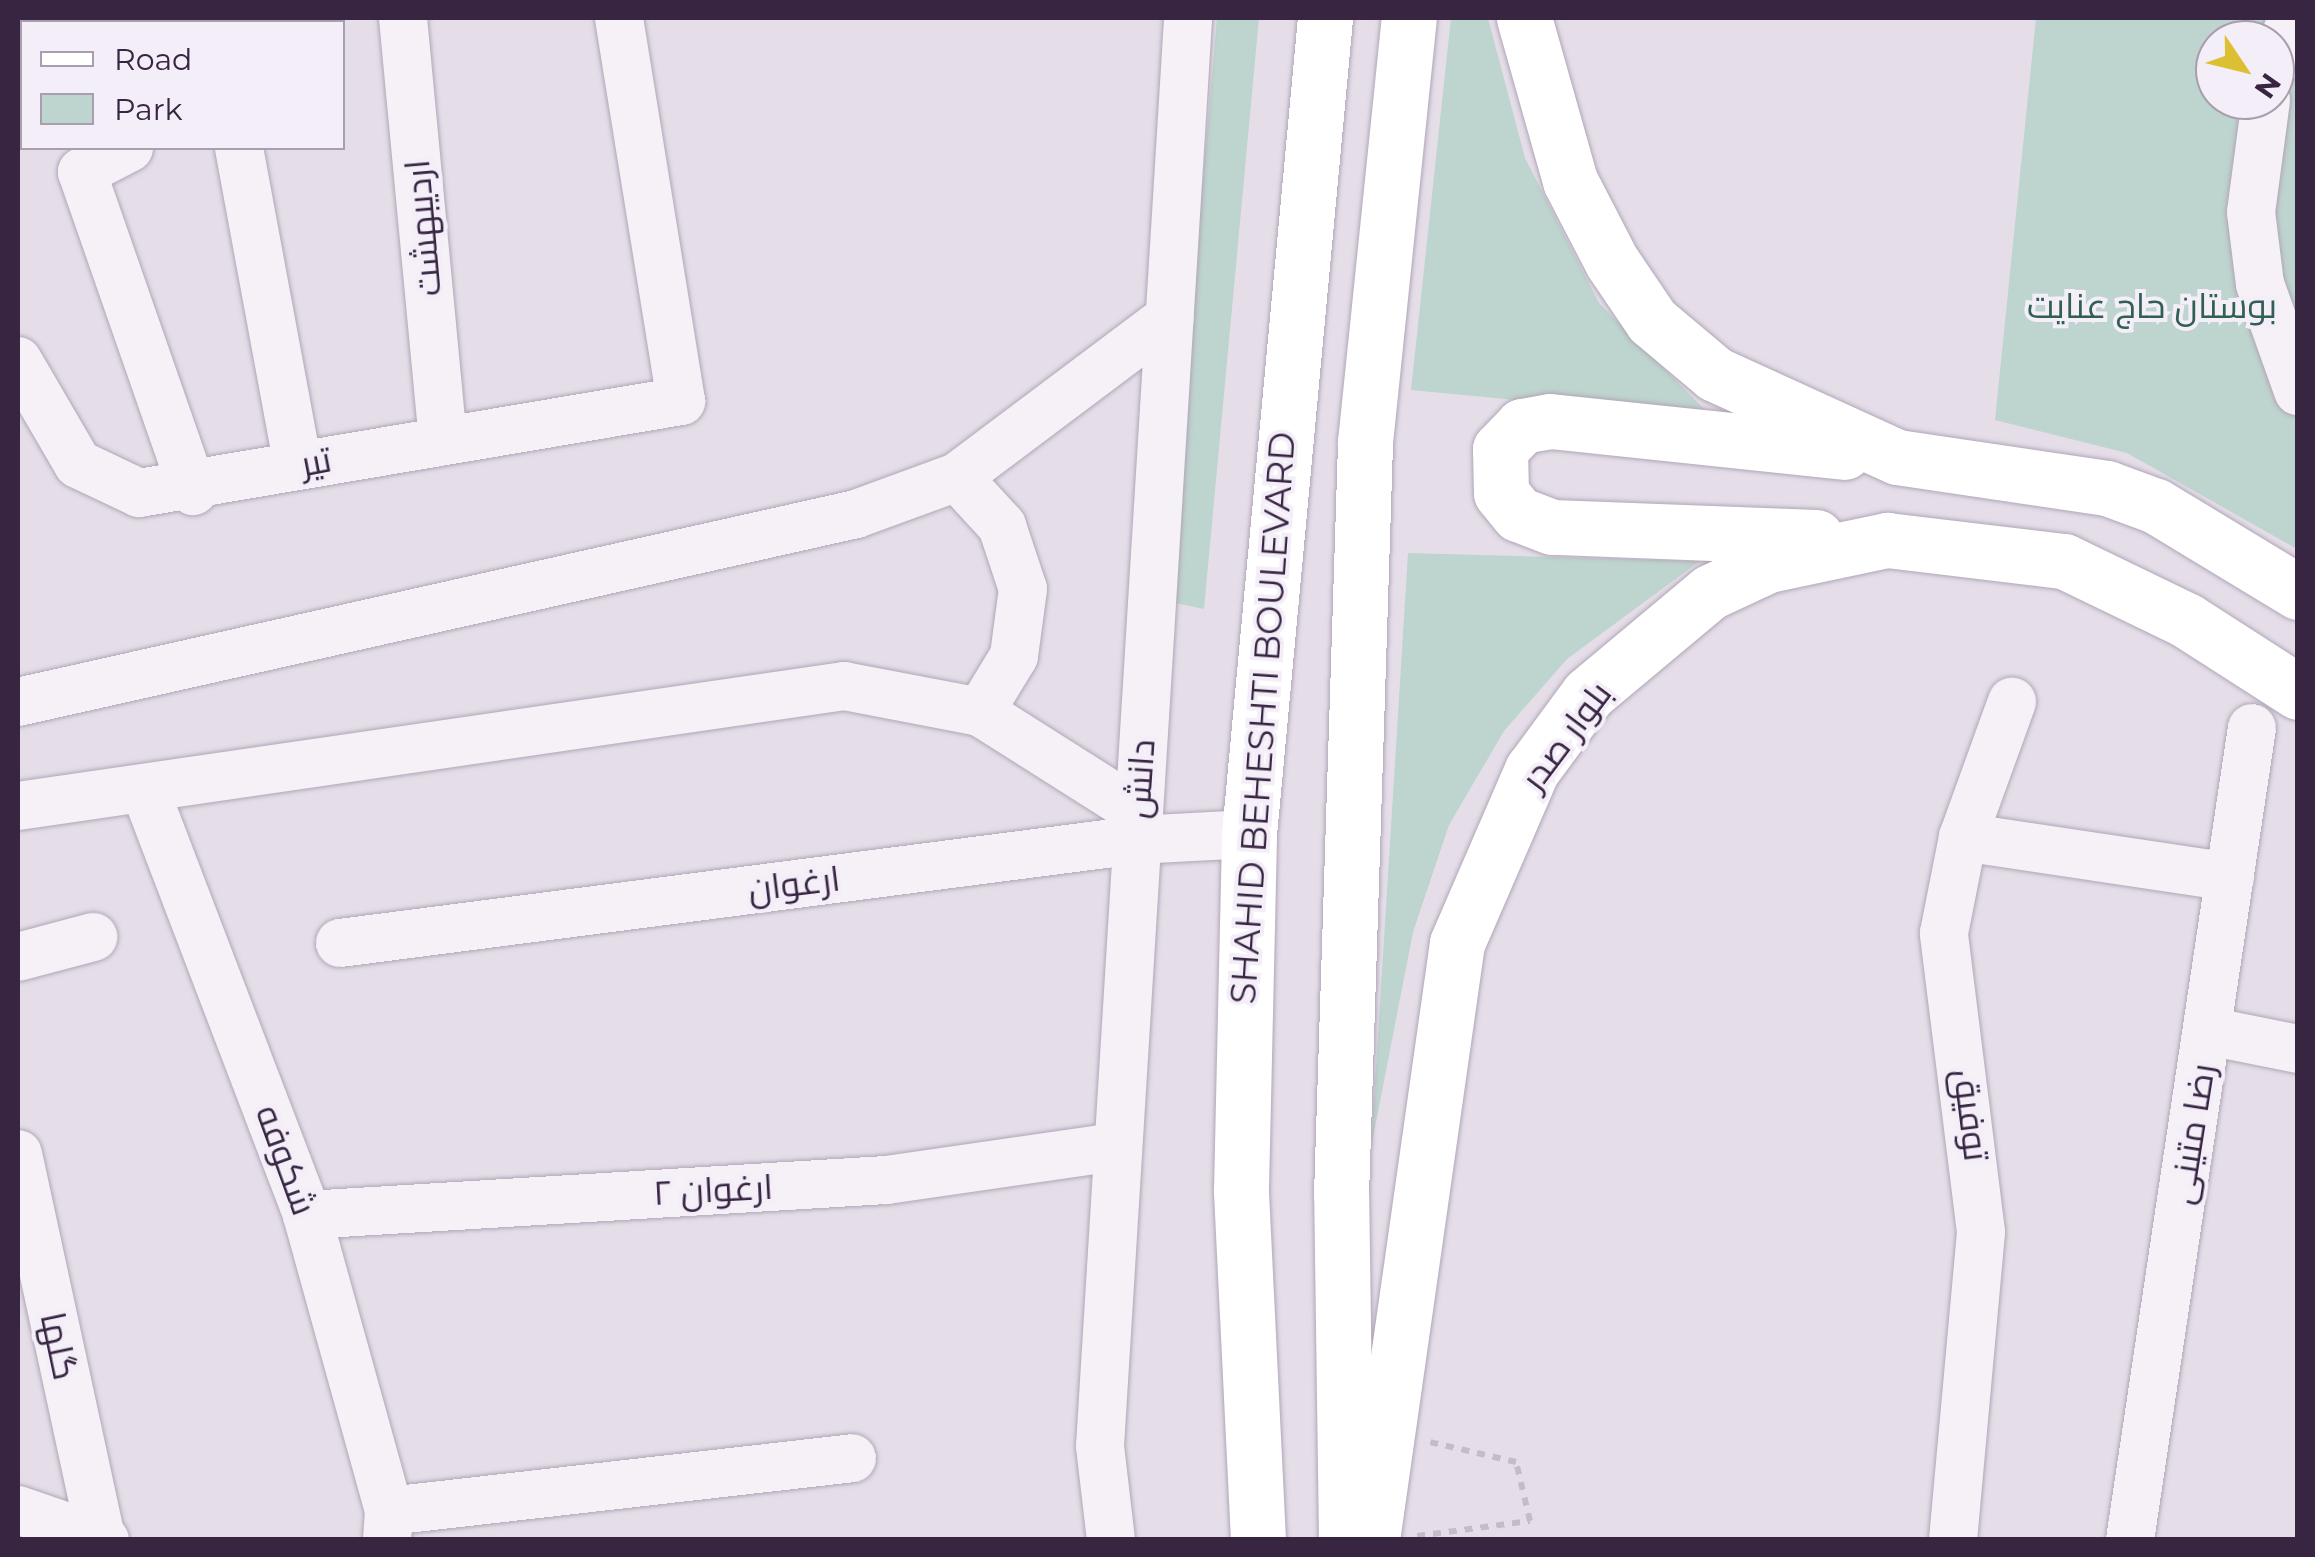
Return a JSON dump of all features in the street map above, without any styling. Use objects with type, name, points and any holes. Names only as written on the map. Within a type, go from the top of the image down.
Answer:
[{"type":"main road","name":"SHAHID BEHESHTI BOULEVARD","points":[[1258,1540],[1241,1190],[1249,834],[1325,18]]},
{"type":"main road","points":[[1346,1540],[1340,1195],[1365,442],[1409,18]]},
{"type":"main road","points":[[1524,18],[1570,181],[1652,321],[1715,374],[1897,456]]},
{"type":"main road","points":[[1887,540],[1552,527],[1518,514],[1496,472],[1500,449],[1522,426],[1550,421],[1897,456],[2107,488],[2156,506],[2298,592]]},
{"type":"main road","name":"بلوار صدر","points":[[1388,1538],[1388,1432],[1457,944],[1532,770],[1588,694],[1710,592],[1768,564],[1887,540],[2064,561],[2153,601],[2298,692]]},
{"type":"street","name":"اردیبهشت","points":[[403,18],[443,438]]},
{"type":"street","name":"تیر","points":[[18,361],[56,436],[90,474],[139,493],[193,491],[298,465],[681,400],[619,18]]},
{"type":"street","name":"دانش","points":[[1111,1540],[1100,1446],[1188,18]]},
{"type":"street","points":[[2263,120],[2250,212],[2265,301],[2298,391]]},
{"type":"street","points":[[125,150],[82,172],[193,491]]},
{"type":"street","points":[[239,150],[298,465]]},
{"type":"street","points":[[18,702],[856,514],[958,477],[1170,317]]},
{"type":"street","points":[[958,477],[1002,526],[1023,589],[1014,656],[980,712]]},
{"type":"street","points":[[18,806],[844,686],[980,712],[1137,826]]},
{"type":"street","name":"توفیق","points":[[1954,1540],[1981,1232],[1944,932],[1963,837],[2012,702]]},
{"type":"street","name":"رضا متینی","points":[[2130,1540],[2252,728]]},
{"type":"street","name":"شکوفه","points":[[145,790],[308,1215],[388,1525]]},
{"type":"street","name":"ارغوان","points":[[340,942],[1137,826],[1249,834]]},
{"type":"street","points":[[1963,837],[2230,877]]},
{"type":"street","points":[[18,957],[93,936]]},
{"type":"street","points":[[2208,1031],[2298,1049]]},
{"type":"street","name":"ارغوان ۲","points":[[308,1215],[886,1180],[1116,1147]]},
{"type":"street","name":"گلها","points":[[18,1154],[103,1539]]},
{"type":"street","points":[[388,1525],[852,1458]]},
{"type":"street","points":[[18,1510],[103,1539]]},
{"type":"path","points":[[1388,1432],[1516,1462],[1530,1521],[1388,1538]]},
{"type":"green space","points":[[1217,18],[1259,18],[1204,609],[1166,601]]},
{"type":"green space","points":[[1451,18],[1488,18],[1525,158],[1599,303],[1714,419],[1411,390]]},
{"type":"green space","name":"بوستان حاج عنایت","points":[[2036,18],[2297,18],[2297,549],[2127,453],[1995,420]]},
{"type":"green space","points":[[1408,553],[1700,561],[1567,659],[1504,731],[1449,825],[1413,932],[1371,1148]]}]
